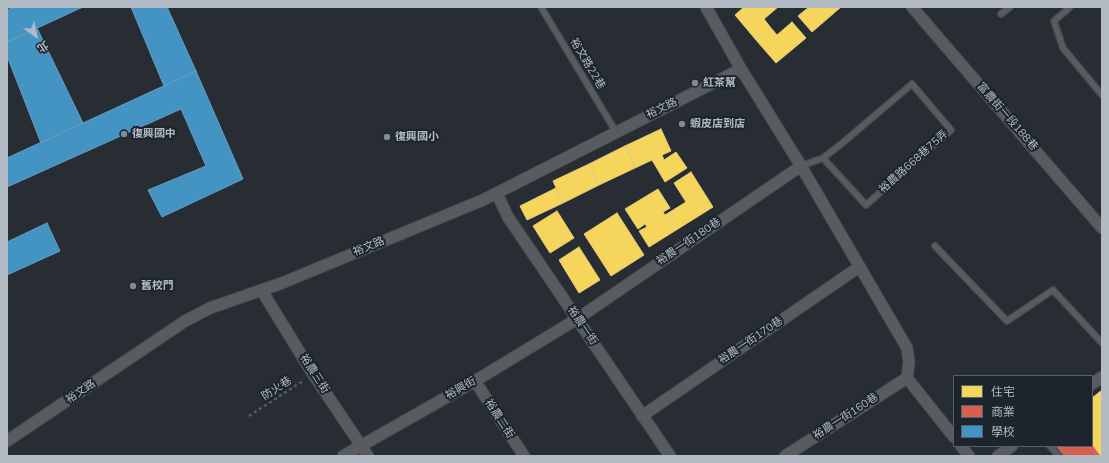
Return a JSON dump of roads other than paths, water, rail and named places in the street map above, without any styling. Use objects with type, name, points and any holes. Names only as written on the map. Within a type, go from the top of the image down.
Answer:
[{"type":"street","points":[[706,7],[741,69],[801,166],[907,348],[909,362],[907,378],[953,436]]},
{"type":"street","name":"富農街一段188巷","points":[[912,7],[1102,228]]},
{"type":"street","name":"裕文路","points":[[7,441],[185,321],[210,308],[262,290],[497,194],[741,69]]},
{"type":"street","name":"裕農一街180巷","points":[[577,319],[801,166]]},
{"type":"street","name":"裕農一街","points":[[497,194],[508,217],[670,456]]},
{"type":"street","name":"裕農一街170巷","points":[[642,416],[859,267]]},
{"type":"street","name":"裕農三街","points":[[262,290],[313,374],[368,456]]},
{"type":"street","name":"裕興街","points":[[343,456],[475,381],[577,319]]},
{"type":"street","points":[[1093,383],[1102,377]]},
{"type":"street","name":"裕農一街160巷","points":[[785,456],[907,378]]},
{"type":"street","name":"裕農二街","points":[[475,381],[524,456]]},
{"type":"street","points":[[962,447],[969,456]]},
{"type":"street","points":[[998,456],[1011,447]]},
{"type":"lane","name":"裕文路22巷","points":[[541,7],[616,132]]},
{"type":"lane","points":[[1001,14],[1010,7]]},
{"type":"lane","points":[[1070,7],[1054,20],[1063,48],[1102,95]]},
{"type":"lane","name":"裕農路668巷75弄","points":[[801,166],[823,158],[912,84],[951,130],[866,205],[823,158]]},
{"type":"lane","points":[[935,246],[1006,321],[1053,290],[1102,343]]},
{"type":"lane","points":[[1051,447],[1059,456]]},
{"type":"place","name":"紅茶幫","points":[[695,83]]},
{"type":"place","name":"蝦皮店到店","points":[[682,124]]},
{"type":"place","name":"復興國中","points":[[124,134]]},
{"type":"place","name":"復興國小","points":[[387,137]]},
{"type":"place","name":"舊校門","points":[[133,286]]}]
